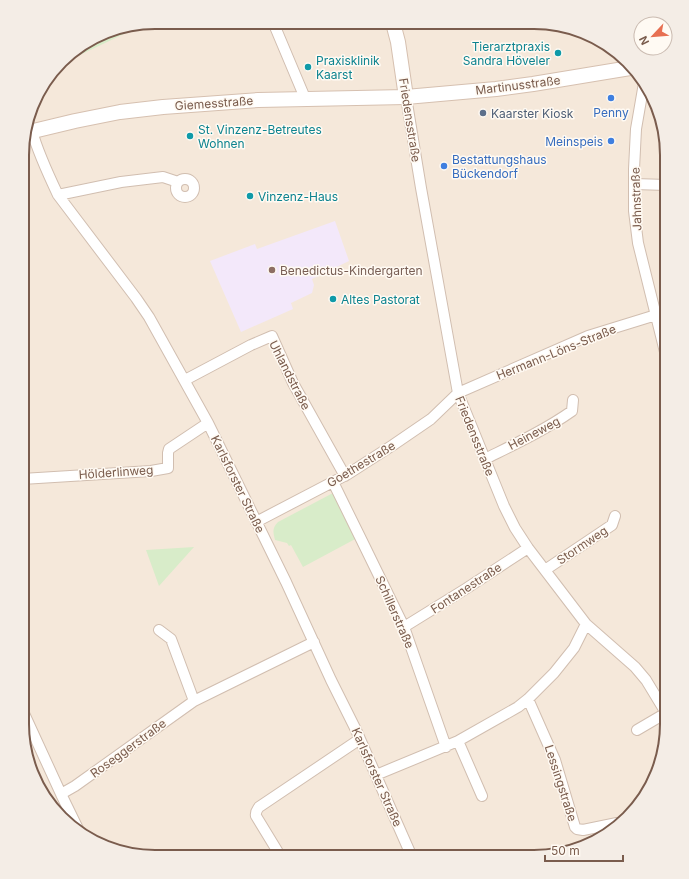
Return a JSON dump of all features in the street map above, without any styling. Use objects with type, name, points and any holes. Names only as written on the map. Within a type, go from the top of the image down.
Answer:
[{"type":"main road","name":"Friedensstraße","points":[[395,29],[398,42],[406,97]]},
{"type":"main road","name":"Martinusstraße","points":[[406,97],[496,89],[626,69]]},
{"type":"main road","name":"Giemesstraße","points":[[31,131],[120,112],[163,107],[305,98],[406,97]]},
{"type":"street","points":[[276,29],[305,98]]},
{"type":"street","name":"Jahnstraße","points":[[643,91],[636,129],[634,211],[638,243],[660,331]]},
{"type":"street","name":"Friedensstraße","points":[[406,97],[458,393],[504,506],[515,528],[528,548],[586,624],[635,667],[646,680],[660,703]]},
{"type":"street","name":"Karlsforster Straße","points":[[31,135],[58,195],[149,316],[208,423],[286,582],[360,739],[409,850]]},
{"type":"street","points":[[58,195],[121,182],[163,177],[178,182]]},
{"type":"street","points":[[634,184],[660,185]]},
{"type":"street","name":"Hermann-Löns-Straße","points":[[458,393],[588,336],[656,315]]},
{"type":"street","name":"Uhlandstraße","points":[[184,380],[251,345],[272,336],[293,383],[345,476]]},
{"type":"street","name":"Goethestraße","points":[[256,522],[345,476],[427,423],[458,393]]},
{"type":"street","name":"Heineweg","points":[[485,459],[560,420],[572,411],[572,400]]},
{"type":"street","name":"Hölderlinweg","points":[[29,479],[151,471],[168,468],[169,449],[208,423]]},
{"type":"street","name":"Schillerstraße","points":[[333,482],[404,627],[446,747]]},
{"type":"street","name":"Stormweg","points":[[545,570],[612,524],[615,516]]},
{"type":"street","name":"Fontanestraße","points":[[404,627],[528,548]]},
{"type":"street","points":[[376,775],[458,742],[503,716],[528,699],[554,673],[574,648],[586,624]]},
{"type":"street","points":[[159,630],[171,639],[194,701]]},
{"type":"street","name":"Roseggerstraße","points":[[61,794],[75,786],[194,701],[314,642]]},
{"type":"street","name":"Lessingstraße","points":[[528,699],[555,760],[575,827],[583,830],[610,824]]},
{"type":"street","name":"Friedensstraße","points":[[637,730],[660,717]]},
{"type":"street","points":[[29,724],[74,820]]},
{"type":"street","points":[[277,850],[256,816],[257,810],[360,739]]},
{"type":"street","points":[[458,742],[482,796]]},
{"type":"shaded area","points":[[550,30],[566,33],[590,42],[604,50],[629,72],[643,92],[656,123],[660,155],[660,732],[658,748],[647,780],[643,787],[634,801],[623,813],[611,824],[597,833],[566,846],[542,850],[147,850],[123,846],[92,833],[78,824],[66,813],[55,801],[46,787],[33,756],[29,724],[30,139],[33,123],[46,92],[55,78],[72,60],[99,42],[131,31]]},
{"type":"shaded area","name":"Benedictus-Kindergarten","points":[[335,221],[349,261],[312,279],[314,285],[312,293],[291,303],[293,309],[241,332],[210,261],[255,244],[257,249]]},
{"type":"green space","points":[[128,32],[75,57],[99,42]]},
{"type":"green space","points":[[333,493],[336,494],[359,537],[303,567],[291,545],[289,546],[287,543],[275,540],[273,532],[274,528],[278,522]]},
{"type":"green space","points":[[194,547],[159,586],[146,550]]},
{"type":"place","name":"Tierarztpraxis Sandra Höveler","points":[[558,53]]},
{"type":"place","name":"Praxisklinik Kaarst","points":[[308,67]]},
{"type":"place","name":"Penny","points":[[611,98]]},
{"type":"place","name":"Kaarster Kiosk","points":[[483,113]]},
{"type":"place","name":"St. Vinzenz-Betreutes Wohnen","points":[[190,136]]},
{"type":"place","name":"Meinspeis","points":[[611,141]]},
{"type":"place","name":"Bestattungshaus Bückendorf","points":[[444,166]]},
{"type":"place","name":"Vinzenz-Haus","points":[[250,196]]},
{"type":"place","name":"Benedictus-Kindergarten","points":[[272,270]]},
{"type":"place","name":"Altes Pastorat","points":[[333,299]]}]
